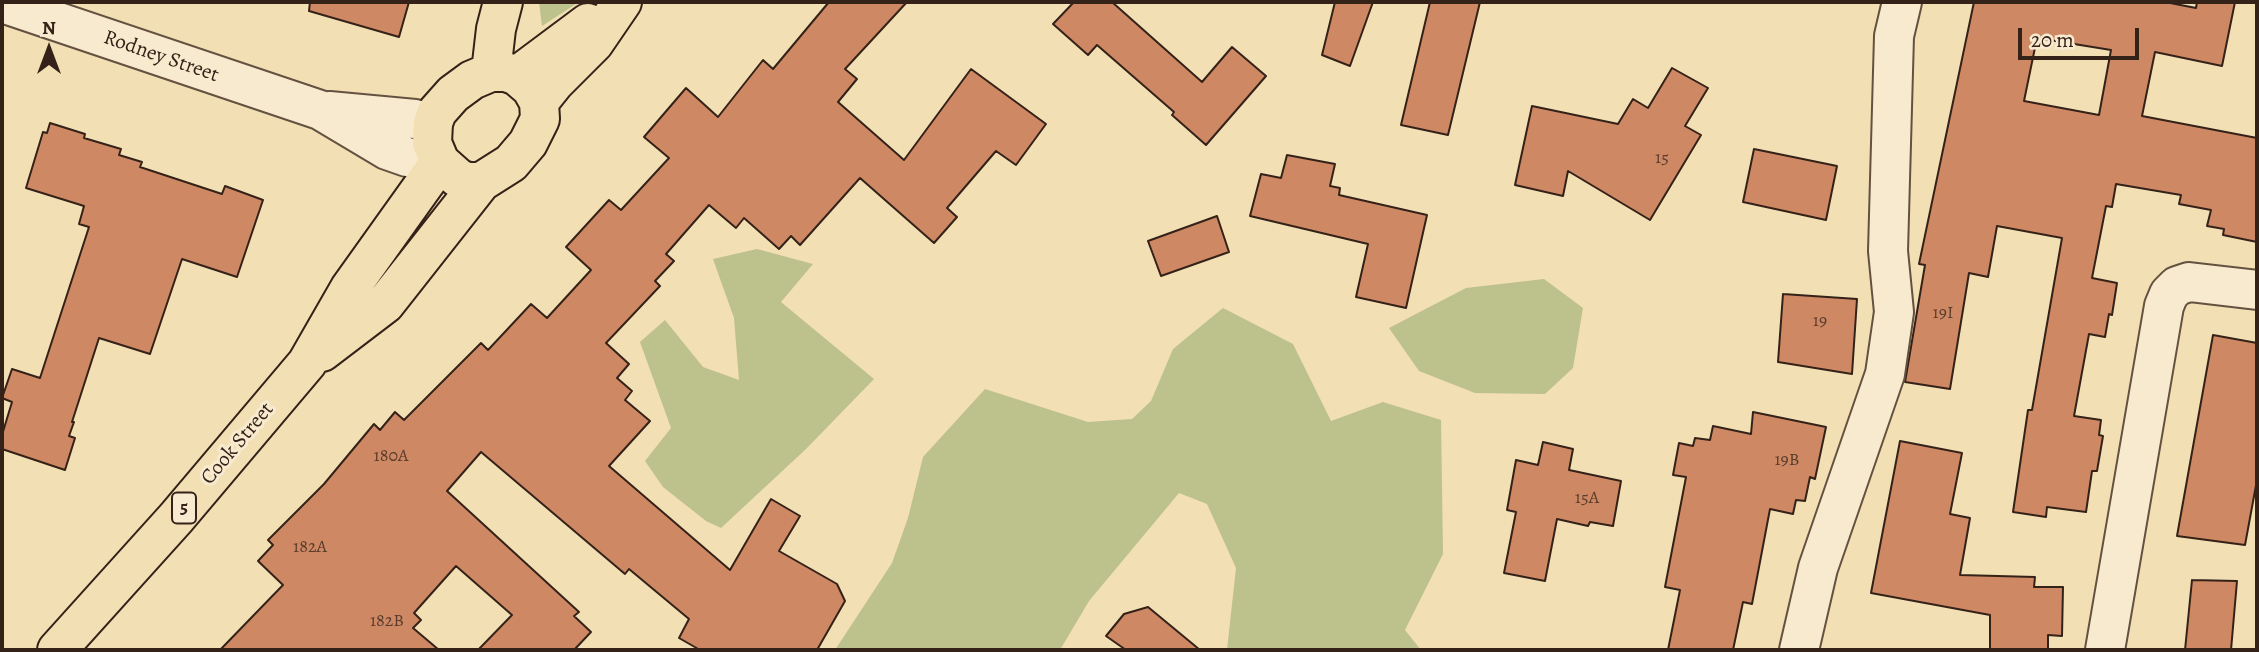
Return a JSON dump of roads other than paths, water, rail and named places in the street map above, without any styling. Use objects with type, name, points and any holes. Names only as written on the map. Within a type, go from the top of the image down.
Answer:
[{"type":"main road","points":[[503,2],[496,29],[516,83]]},
{"type":"main road","points":[[481,182],[467,182],[458,178],[440,162],[432,143],[433,122],[438,112],[453,94],[472,80],[516,83],[570,35],[622,2]]},
{"type":"main road","name":"5","points":[[481,182],[511,163],[528,143],[540,118],[516,83]]},
{"type":"main road","name":"Cook Street","points":[[57,650],[176,518],[307,363],[350,288],[440,162]]},
{"type":"main road","name":"Cook Street","points":[[307,363],[385,304],[481,182]]},
{"type":"street","points":[[1799,650],[1818,568],[1885,374],[1894,312],[1888,251],[1894,36],[1902,2]]},
{"type":"street","name":"Rodney Street","points":[[2,3],[320,110],[387,150],[407,157],[440,162]]},
{"type":"street","name":"Rodney Street","points":[[320,110],[433,122]]},
{"type":"street","points":[[2105,650],[2164,306],[2169,294],[2177,286],[2189,282],[2257,290]]}]
